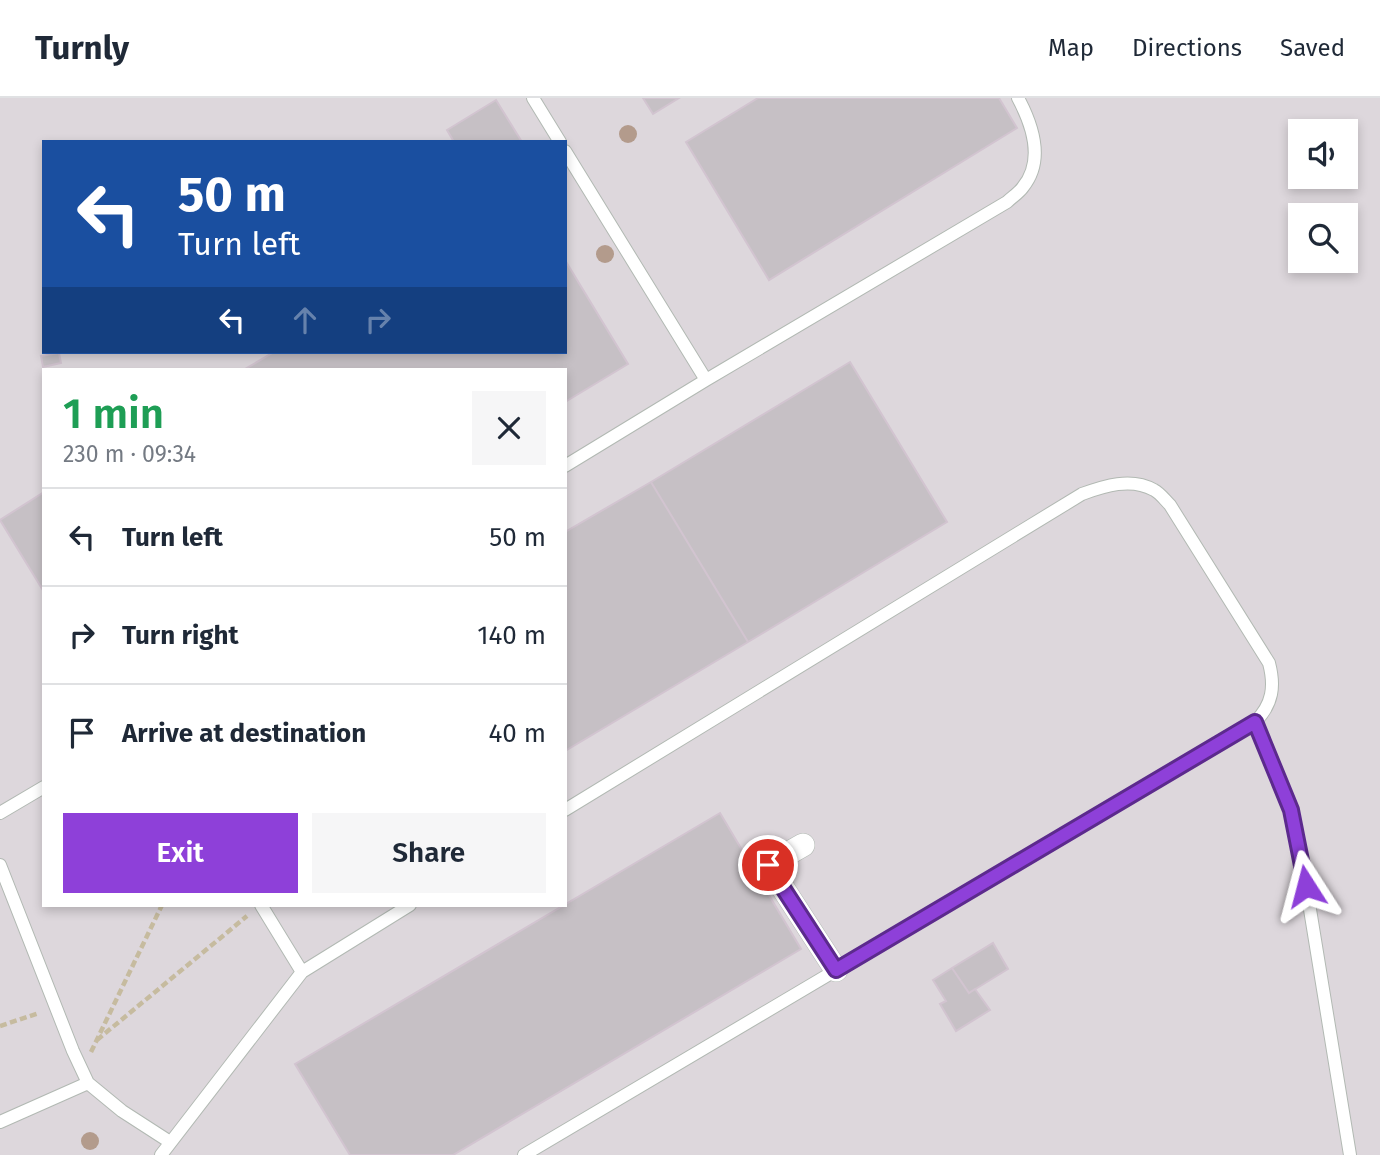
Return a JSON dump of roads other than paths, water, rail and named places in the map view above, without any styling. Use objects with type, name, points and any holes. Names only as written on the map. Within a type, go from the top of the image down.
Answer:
[{"type":"street","points":[[803,845],[768,865],[836,970]]},
{"type":"lane","points":[[533,98],[559,140]]},
{"type":"lane","points":[[567,466],[1007,202],[1025,186],[1034,161],[1034,132],[1018,98]]},
{"type":"lane","points":[[567,154],[706,380]]},
{"type":"lane","points":[[524,1155],[1255,722],[1264,713],[1272,697],[1273,679],[1269,663],[1170,505],[1153,490],[1137,485],[1102,486],[1083,494],[567,809]]},
{"type":"lane","points":[[1255,722],[1287,799],[1300,848],[1350,1155]]},
{"type":"lane","points":[[0,813],[42,788]]},
{"type":"lane","points":[[0,865],[88,1083],[122,1111],[170,1142]]},
{"type":"lane","points":[[161,1155],[302,972],[407,907]]},
{"type":"lane","points":[[258,908],[302,972]]},
{"type":"lane","points":[[0,1122],[88,1083]]}]
